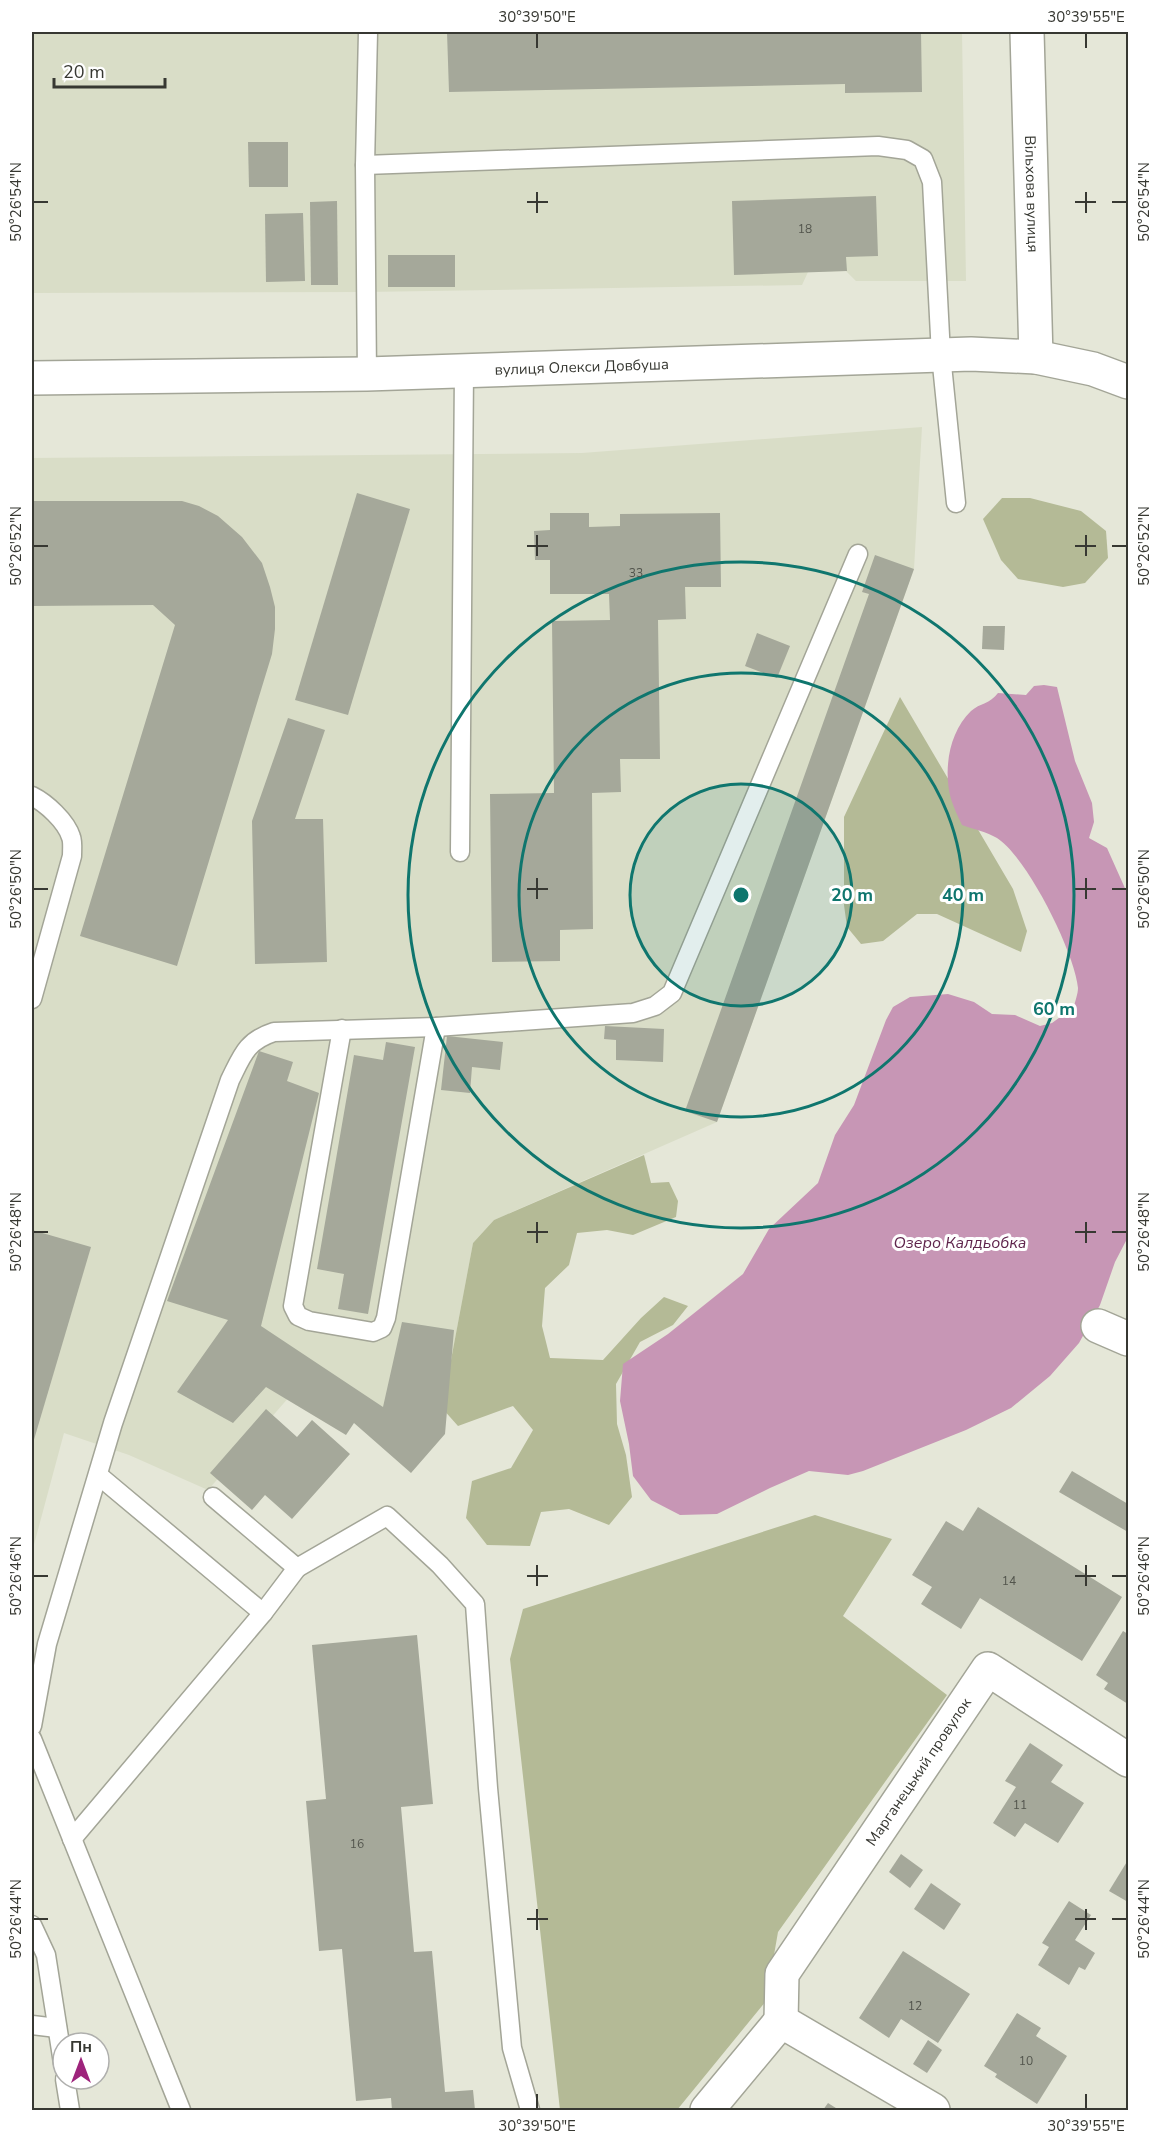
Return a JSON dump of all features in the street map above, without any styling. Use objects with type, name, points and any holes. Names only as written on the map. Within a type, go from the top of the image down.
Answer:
[{"type":"street","name":"Вільхова вулиця","points":[[1027,32],[1036,357]]},
{"type":"street","name":"вулиця Олекси Довбуша","points":[[32,378],[367,374],[971,354],[1036,357],[1093,369],[1128,382]]},
{"type":"street","points":[[1098,1326],[1128,1339]]},
{"type":"street","name":"Марганецький провулок","points":[[781,2021],[782,1974],[988,1669],[1128,1760]]},
{"type":"street","points":[[707,2110],[781,2021],[933,2110]]},
{"type":"lane","points":[[367,374],[364,165],[368,32]]},
{"type":"lane","points":[[364,165],[878,146],[906,150],[924,159],[932,182],[941,355],[956,503]]},
{"type":"lane","points":[[460,852],[464,370]]},
{"type":"lane","points":[[32,1726],[47,1644],[98,1475],[230,1080],[246,1050],[259,1037],[274,1032],[436,1027],[633,1013],[655,1006],[672,993],[858,554]]},
{"type":"lane","points":[[32,796],[44,803],[62,822],[71,837],[72,856],[32,999]]},
{"type":"lane","points":[[342,1029],[293,1306],[298,1316],[309,1321],[373,1332],[382,1328],[386,1318],[436,1027]]},
{"type":"lane","points":[[98,1475],[263,1613]]},
{"type":"lane","points":[[213,1497],[297,1568]]},
{"type":"lane","points":[[72,1839],[263,1613],[297,1568],[387,1516],[440,1565],[475,1604],[488,1788],[512,2048],[530,2110]]},
{"type":"lane","points":[[32,1739],[181,2110]]},
{"type":"lane","points":[[32,1925],[46,1955],[58,2031]]},
{"type":"lane","points":[[32,2025],[57,2028]]},
{"type":"lane","points":[[67,2091],[70,2110]]},
{"type":"shaded area","points":[[32,32],[962,32],[966,281],[856,281],[846,271],[808,272],[802,285],[365,292],[32,293]]},
{"type":"shaded area","points":[[922,427],[914,569],[717,1122],[494,1220],[473,1243],[435,1446],[297,1388],[208,1490],[129,1455],[64,1433],[32,1552],[32,458],[582,453]]},
{"type":"green space","points":[[1002,498],[1030,498],[1081,511],[1106,531],[1108,558],[1085,583],[1063,587],[1018,579],[1001,560],[983,519]]},
{"type":"green space","points":[[900,697],[1013,889],[1027,931],[1021,952],[937,914],[917,914],[883,941],[861,944],[847,927],[844,905],[844,817]]},
{"type":"green space","points":[[644,1155],[651,1183],[669,1182],[678,1201],[676,1217],[633,1235],[607,1230],[577,1233],[569,1265],[545,1288],[542,1326],[550,1358],[603,1360],[641,1318],[664,1297],[688,1306],[673,1325],[640,1342],[616,1384],[617,1424],[626,1455],[632,1497],[609,1525],[569,1509],[541,1512],[530,1546],[487,1545],[466,1518],[472,1481],[511,1468],[533,1430],[513,1406],[458,1426],[442,1408],[473,1243],[494,1220]]},
{"type":"green space","points":[[815,1515],[892,1539],[843,1616],[947,1695],[778,1932],[766,2001],[677,2110],[560,2110],[510,1659],[523,1609]]},
{"type":"water","name":"Озеро Калдьобка","points":[[1034,686],[1057,687],[1075,761],[1092,803],[1094,822],[1089,838],[1107,848],[1128,895],[1128,1237],[1115,1262],[1100,1305],[1079,1343],[1050,1376],[1011,1408],[966,1430],[863,1471],[848,1475],[809,1471],[717,1514],[680,1515],[651,1500],[633,1476],[620,1401],[623,1364],[668,1334],[743,1274],[769,1229],[818,1183],[835,1135],[854,1105],[893,1007],[910,997],[948,994],[974,1002],[992,1014],[1015,1015],[1040,1026],[1052,1023],[1074,1007],[1078,993],[1075,972],[1048,907],[1009,848],[997,838],[962,825],[952,802],[949,788],[948,764],[953,740],[963,720],[971,711],[998,693],[1026,695]]},
{"type":"building","points":[[447,32],[921,32],[922,92],[845,93],[845,84],[449,92]]},
{"type":"building","points":[[248,142],[288,142],[288,187],[249,187]]},
{"type":"building","points":[[876,196],[878,256],[846,257],[847,271],[734,275],[732,201]]},
{"type":"building","points":[[337,201],[338,285],[311,285],[310,202]]},
{"type":"building","points":[[303,213],[305,281],[266,282],[265,214]]},
{"type":"building","points":[[388,255],[455,255],[455,287],[388,287]]},
{"type":"building","points":[[357,493],[410,509],[348,715],[295,700]]},
{"type":"building","points":[[32,501],[182,501],[199,506],[218,516],[242,537],[262,563],[270,587],[275,607],[272,654],[177,966],[80,936],[175,625],[153,605],[32,606]]},
{"type":"building","points":[[550,513],[589,513],[589,527],[620,526],[620,514],[720,513],[721,587],[685,587],[686,619],[658,620],[660,759],[620,759],[621,792],[592,793],[593,929],[560,930],[560,961],[492,962],[490,794],[554,793],[552,621],[610,620],[609,594],[550,594],[550,560],[535,560],[534,531],[550,530]]},
{"type":"building","points":[[875,555],[914,569],[717,1122],[685,1111],[869,594],[862,592]]},
{"type":"building","points":[[983,626],[1005,626],[1004,650],[982,649]]},
{"type":"building","points":[[757,633],[790,646],[777,678],[745,666]]},
{"type":"building","points":[[288,718],[325,730],[295,819],[323,819],[327,962],[255,964],[252,821]]},
{"type":"building","points":[[605,1026],[664,1029],[663,1062],[616,1060],[616,1040],[604,1039]]},
{"type":"building","points":[[447,1036],[503,1042],[500,1070],[472,1067],[470,1093],[441,1090]]},
{"type":"building","points":[[386,1042],[415,1047],[368,1314],[338,1309],[344,1274],[317,1269],[354,1055],[383,1060]]},
{"type":"building","points":[[259,1051],[293,1062],[287,1081],[319,1093],[261,1326],[383,1407],[402,1322],[454,1330],[445,1434],[411,1473],[354,1423],[346,1435],[266,1387],[233,1423],[177,1392],[228,1320],[167,1301]]},
{"type":"building","points":[[32,1230],[91,1247],[33,1443],[32,1443]]},
{"type":"building","points":[[266,1409],[297,1437],[312,1420],[350,1454],[292,1519],[265,1495],[252,1510],[210,1473]]},
{"type":"building","points":[[1072,1471],[1128,1504],[1128,1532],[1059,1492]]},
{"type":"building","points":[[978,1507],[1122,1597],[1082,1661],[980,1598],[961,1629],[921,1604],[932,1587],[912,1575],[946,1521],[963,1531]]},
{"type":"building","points":[[1123,1631],[1128,1634],[1128,1704],[1104,1689],[1108,1683],[1096,1675]]},
{"type":"building","points":[[417,1635],[433,1804],[401,1807],[414,1952],[432,1951],[445,2092],[473,2090],[475,2110],[392,2110],[391,2098],[356,2101],[342,1949],[319,1951],[306,1801],[326,1799],[312,1645]]},
{"type":"building","points":[[1030,1743],[1063,1765],[1051,1782],[1084,1803],[1058,1843],[1025,1823],[1015,1837],[993,1823],[1016,1787],[1005,1781]]},
{"type":"building","points":[[901,1854],[923,1870],[910,1888],[889,1872]]},
{"type":"building","points":[[1128,1860],[1128,1902],[1109,1891]]},
{"type":"building","points":[[931,1883],[961,1904],[944,1930],[914,1909]]},
{"type":"building","points":[[1069,1901],[1091,1915],[1075,1940],[1095,1953],[1085,1970],[1079,1967],[1069,1985],[1038,1965],[1049,1947],[1042,1943]]},
{"type":"building","points":[[903,1951],[970,1994],[938,2043],[901,2019],[889,2038],[859,2018]]},
{"type":"building","points":[[1017,2013],[1041,2028],[1036,2036],[1067,2056],[1037,2104],[995,2077],[997,2074],[984,2066]]},
{"type":"building","points":[[928,2040],[942,2050],[927,2073],[913,2064]]},
{"type":"building","points":[[828,2103],[839,2110],[823,2110]]}]
